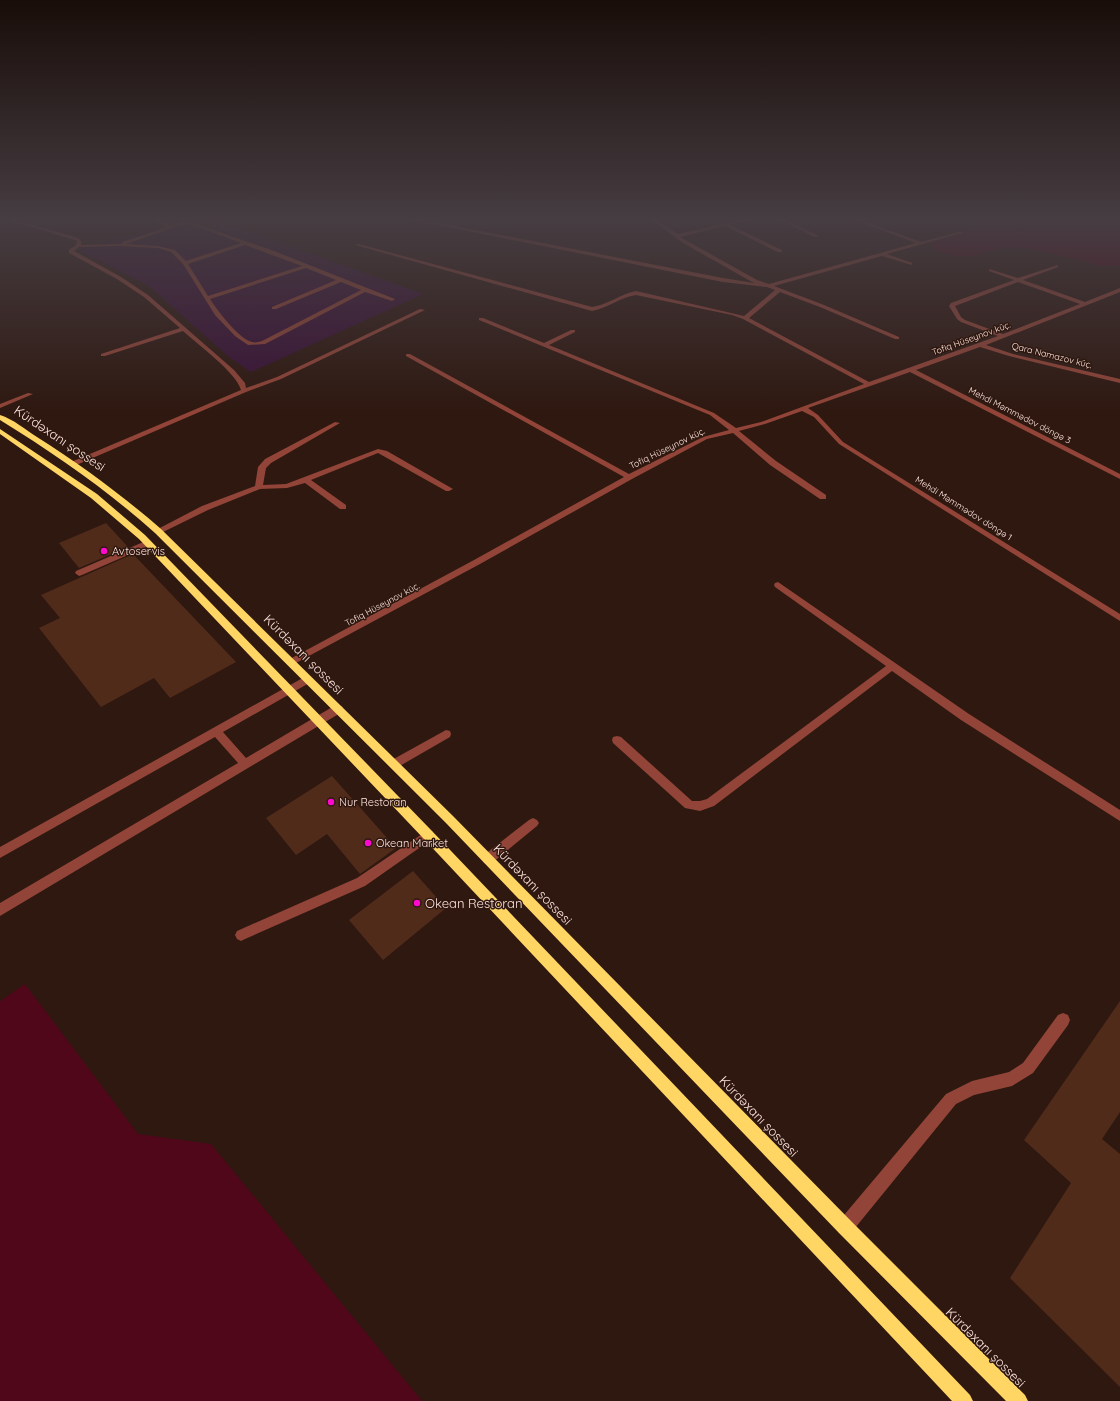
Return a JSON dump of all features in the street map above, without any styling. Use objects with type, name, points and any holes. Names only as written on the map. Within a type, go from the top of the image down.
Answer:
[{"type":"main road","name":"Kürdəxanı şossesi","points":[[0,417],[74,464],[133,508],[158,530],[488,859],[845,1226],[1019,1401]]},
{"type":"main road","points":[[0,431],[94,496],[117,514],[148,543],[319,720],[964,1401]]},
{"type":"street","points":[[126,282],[146,296],[232,371],[242,384],[244,391]]},
{"type":"street","points":[[198,282],[217,314],[237,335],[250,344],[255,345],[263,343],[365,290]]},
{"type":"street","points":[[208,298],[256,282]]},
{"type":"street","points":[[274,308],[335,282]]},
{"type":"street","points":[[347,282],[392,299]]},
{"type":"street","points":[[494,282],[592,309],[606,307],[628,295],[636,293],[716,310],[745,318],[868,384]]},
{"type":"street","points":[[741,282],[769,286],[782,282]]},
{"type":"street","points":[[761,282],[815,303],[897,338]]},
{"type":"street","points":[[1004,336],[963,321],[959,318],[952,306],[953,304],[1012,282]]},
{"type":"street","points":[[1025,282],[1084,304]]},
{"type":"street","points":[[745,318],[752,314],[779,290]]},
{"type":"street","name":"Tofiq Hüseynov küç.","points":[[291,662],[477,562],[629,477],[704,438],[763,424],[868,384],[1004,336],[1120,290]]},
{"type":"street","points":[[74,464],[244,391],[279,378],[422,310]]},
{"type":"street","points":[[481,319],[712,414],[723,421],[773,463],[823,497]]},
{"type":"street","points":[[103,355],[184,329]]},
{"type":"street","points":[[544,345],[573,331]]},
{"type":"street","name":"Qara Namazov küç.","points":[[980,345],[1011,355],[1120,381]]},
{"type":"street","points":[[408,355],[629,477]]},
{"type":"street","name":"Mehdi Məmmədov döngə 3","points":[[911,370],[1120,477]]},
{"type":"street","points":[[0,406],[30,394]]},
{"type":"street","name":"Mehdi Məmmədov döngə 1","points":[[803,408],[816,416],[841,443],[1120,618]]},
{"type":"street","points":[[259,488],[262,467],[268,461],[336,424]]},
{"type":"street","points":[[158,530],[206,508],[259,488],[287,486],[306,480],[378,451],[448,489]]},
{"type":"street","points":[[306,480],[343,507]]},
{"type":"street","points":[[79,573],[148,543]]},
{"type":"street","points":[[778,586],[965,717],[1120,816]]},
{"type":"street","points":[[617,740],[689,805],[700,806],[710,803],[892,666]]},
{"type":"street","points":[[0,853],[308,679]]},
{"type":"street","points":[[0,910],[338,709]]},
{"type":"street","points":[[216,731],[246,764]]},
{"type":"street","points":[[394,764],[446,734]]},
{"type":"street","points":[[488,859],[533,823]]},
{"type":"street","points":[[241,935],[361,882],[428,835]]},
{"type":"street","points":[[845,1226],[951,1099],[972,1088],[1012,1079],[1028,1068],[1064,1020]]},
{"type":"shaded area","points":[[142,282],[391,282],[423,294],[251,372],[230,358],[149,286]]},
{"type":"shaded area","points":[[25,984],[138,1134],[211,1144],[422,1401],[0,1401],[0,1001]]},
{"type":"building","points":[[106,523],[128,547],[79,568],[59,543]]},
{"type":"building","points":[[133,554],[236,662],[170,698],[154,678],[101,707],[39,628],[60,618],[41,595]]},
{"type":"building","points":[[332,776],[396,848],[360,874],[327,834],[296,855],[266,818]]},
{"type":"building","points":[[413,871],[446,908],[383,960],[349,920]]},
{"type":"building","points":[[1120,1001],[1120,1112],[1102,1139],[1120,1154],[1120,1387],[1010,1278],[1071,1183],[1024,1140]]},
{"type":"place","name":"Avtoservis","points":[[104,551]]},
{"type":"place","name":"Nur Restoran","points":[[331,802]]},
{"type":"place","name":"Okean Market","points":[[368,843]]},
{"type":"place","name":"Okean Restoran","points":[[417,903]]}]
